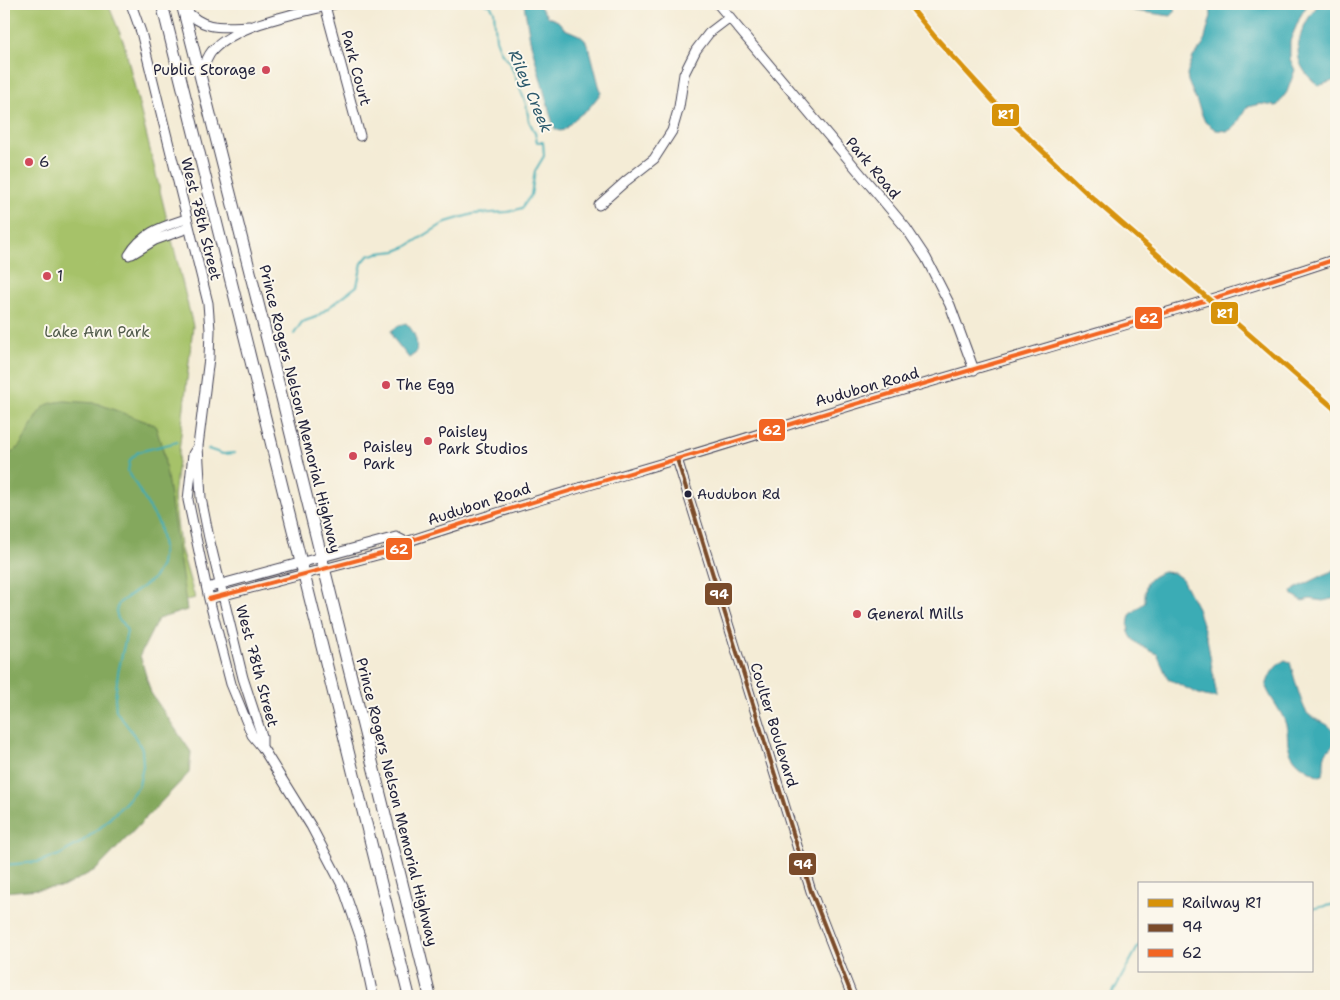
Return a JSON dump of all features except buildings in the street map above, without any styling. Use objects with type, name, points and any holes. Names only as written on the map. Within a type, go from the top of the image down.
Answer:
[{"type":"main road","points":[[162,4],[409,996]]},
{"type":"main road","name":"Prince Rogers Nelson Memorial Highway","points":[[183,5],[430,996]]},
{"type":"street","name":"West 78th Street","points":[[131,4],[141,32],[208,304],[210,330],[209,358],[198,446],[201,498],[243,678],[262,736],[262,747]]},
{"type":"street","points":[[183,5],[191,16],[206,25],[216,27],[255,25],[335,4]]},
{"type":"street","name":"Park Road","points":[[718,4],[906,228],[926,258],[950,305],[974,370]]},
{"type":"street","name":"Park Court","points":[[325,6],[360,136]]},
{"type":"street","points":[[599,205],[654,159],[672,131],[679,107],[684,74],[696,50],[709,33],[730,17]]},
{"type":"street","points":[[201,76],[206,61],[218,46],[255,25]]},
{"type":"street","points":[[187,223],[130,255],[144,236],[163,226],[187,223]]},
{"type":"street","name":"Audubon Road","points":[[209,599],[400,549],[406,542],[505,509],[1137,322],[1336,259]]},
{"type":"street","name":"West 78th Street","points":[[198,446],[193,454],[188,500],[209,599],[236,698],[252,735],[262,747],[320,842],[343,887],[361,939],[373,996]]},
{"type":"street","name":"Coulter Boulevard","points":[[677,459],[811,891],[852,996]]},
{"type":"street","name":"Audubon Road","points":[[207,588],[396,536],[406,542]]},
{"type":"green space","name":"Lake Ann Park","points":[[4,4],[108,4],[124,43],[193,326],[174,497],[180,546],[195,598],[4,647]]},
{"type":"green space","points":[[64,401],[96,403],[155,425],[163,450],[187,610],[158,619],[140,655],[151,693],[191,752],[189,773],[97,869],[63,887],[4,892],[4,456],[18,448],[39,412],[45,406]]},
{"type":"water","points":[[524,4],[538,4],[548,17],[558,21],[565,29],[585,40],[590,50],[601,93],[589,108],[564,130],[555,129],[551,117],[530,40]]},
{"type":"water","points":[[1112,4],[1173,4],[1176,11],[1171,16],[1135,11]]},
{"type":"water","points":[[1210,4],[1308,4],[1290,41],[1290,59],[1295,70],[1287,92],[1277,106],[1260,104],[1247,107],[1235,127],[1228,131],[1216,130],[1205,122],[1188,81],[1187,74],[1193,57],[1203,45],[1211,16]]},
{"type":"water","points":[[1319,4],[1336,4],[1336,80],[1318,86],[1308,76],[1300,63],[1298,45],[1308,19]]},
{"type":"water","points":[[406,323],[414,333],[417,345],[416,353],[409,358],[393,338],[391,331]]},
{"type":"water","points":[[1336,569],[1336,598],[1323,601],[1310,599],[1303,601],[1293,595],[1292,592],[1295,589]]},
{"type":"water","points":[[1164,572],[1174,573],[1182,579],[1196,606],[1207,638],[1217,697],[1198,694],[1168,679],[1157,654],[1139,644],[1131,636],[1128,623],[1130,615],[1145,602],[1147,582]]},
{"type":"water","points":[[1285,660],[1290,662],[1303,705],[1308,714],[1331,727],[1335,735],[1334,744],[1325,755],[1323,775],[1319,776],[1295,760],[1288,744],[1284,720],[1266,687],[1273,671]]},
{"type":"waterway","name":"Riley Creek","points":[[294,334],[302,322],[316,317],[357,286],[362,263],[368,256],[396,251],[406,247],[446,222],[473,214],[508,212],[522,208],[531,195],[535,171],[544,156],[543,142],[537,142],[529,121],[526,104],[510,63],[501,52],[496,39],[494,11],[490,5],[485,4]]},
{"type":"waterway","name":"Riley Creek","points":[[4,865],[38,862],[59,855],[80,843],[101,827],[126,802],[139,785],[143,766],[142,749],[116,711],[115,698],[118,673],[127,631],[123,623],[118,619],[116,611],[119,603],[153,579],[161,565],[163,547],[159,524],[128,471],[130,460],[138,452],[177,442]]},
{"type":"waterway","name":"Riley Creek","points":[[208,449],[223,454],[235,453]]},
{"type":"waterway","points":[[1312,909],[1336,904]]},
{"type":"waterway","points":[[1111,996],[1138,947]]},
{"type":"rail line","name":"R1","points":[[908,4],[935,37],[1017,127],[1089,195],[1336,410]]},
{"type":"transit line","name":"62","points":[[209,599],[400,549],[406,542],[507,510],[1167,312],[1336,259]]},
{"type":"transit line","name":"94","points":[[677,459],[811,891],[852,996]]},
{"type":"place","name":"Public Storage","points":[[266,70]]},
{"type":"place","name":"6","points":[[29,162]]},
{"type":"place","name":"1","points":[[47,276]]},
{"type":"place","name":"The Egg","points":[[386,385]]},
{"type":"place","name":"Paisley Park Studios","points":[[428,441]]},
{"type":"place","name":"Paisley Park","points":[[353,456]]},
{"type":"place","name":"Audubon Rd","points":[[688,494]]},
{"type":"place","name":"General Mills","points":[[857,614]]}]
